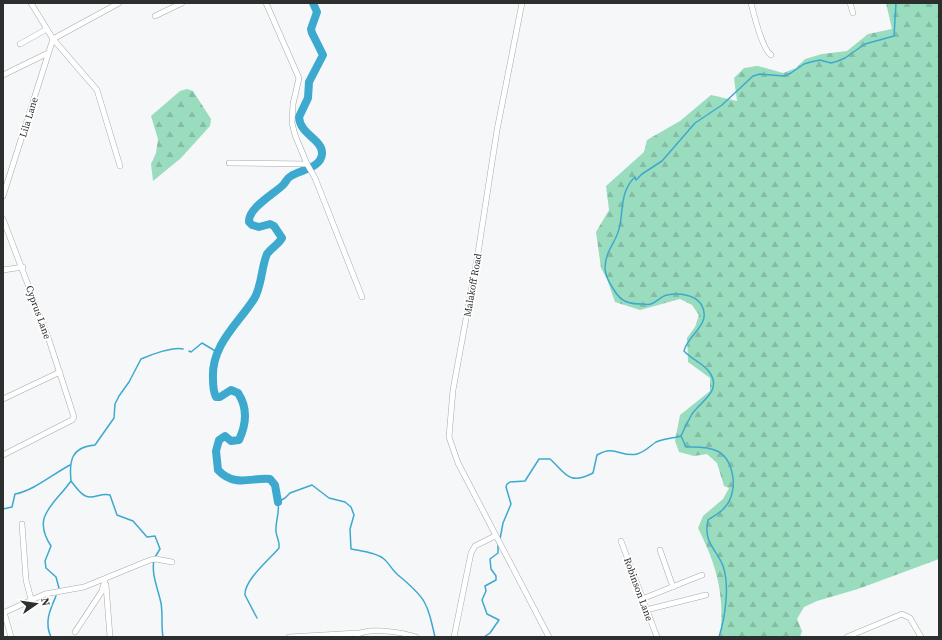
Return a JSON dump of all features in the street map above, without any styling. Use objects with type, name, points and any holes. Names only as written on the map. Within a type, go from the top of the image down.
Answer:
[{"type":"street","points":[[31,3],[53,39],[97,90],[120,166]]},
{"type":"street","points":[[53,39],[119,3]]},
{"type":"street","points":[[155,16],[182,3]]},
{"type":"street","points":[[266,3],[299,78],[293,104],[292,123],[295,135],[307,164],[315,178],[362,297]]},
{"type":"street","name":"Malakoff Road","points":[[522,3],[497,130],[475,268],[453,390],[449,437],[458,463],[500,546],[549,637]]},
{"type":"street","points":[[751,3],[764,44],[768,53],[771,55]]},
{"type":"street","points":[[850,3],[853,13]]},
{"type":"street","points":[[20,44],[47,29]]},
{"type":"street","name":"Lila Lane","points":[[3,196],[53,39]]},
{"type":"street","points":[[3,75],[48,53]]},
{"type":"street","points":[[229,163],[307,164]]},
{"type":"street","name":"Cyprus Lane","points":[[3,219],[23,267],[74,416],[72,420],[3,454]]},
{"type":"street","points":[[3,270],[23,267]]},
{"type":"street","points":[[3,399],[60,372]]},
{"type":"street","points":[[22,524],[26,580],[31,599]]},
{"type":"street","points":[[454,637],[470,553],[475,546],[496,538]]},
{"type":"street","name":"Robinson Lane","points":[[621,541],[657,637]]},
{"type":"street","points":[[660,550],[673,587]]},
{"type":"street","points":[[11,637],[4,612],[18,607],[31,599],[45,594],[84,587],[153,560],[172,562]]},
{"type":"street","points":[[642,599],[702,575]]},
{"type":"street","points":[[75,632],[102,591],[105,580]]},
{"type":"street","points":[[105,580],[110,637]]},
{"type":"street","points":[[646,610],[706,595]]},
{"type":"street","points":[[847,637],[902,614],[910,618],[921,637]]},
{"type":"street","points":[[290,637],[402,633],[416,637]]},
{"type":"green space","points":[[886,3],[939,3],[939,559],[858,589],[817,601],[804,607],[797,619],[802,631],[800,637],[720,637],[721,608],[718,581],[715,568],[698,528],[703,516],[723,499],[729,488],[724,486],[717,463],[707,454],[694,456],[679,452],[675,441],[680,415],[710,391],[710,378],[688,362],[687,338],[695,327],[699,315],[692,305],[680,299],[640,310],[615,302],[607,279],[601,268],[596,232],[609,210],[606,186],[644,152],[647,140],[680,121],[711,95],[737,101],[734,78],[744,68],[758,66],[783,73],[796,68],[805,59],[822,54],[847,51],[868,34],[892,29]]},
{"type":"green space","points":[[187,89],[193,91],[211,119],[210,126],[181,158],[153,181],[151,164],[156,153],[158,139],[151,116],[180,91]]},
{"type":"waterway","points":[[278,502],[275,485],[270,479],[231,479],[218,470],[216,451],[219,440],[225,436],[231,441],[239,440],[243,428],[245,411],[238,393],[231,390],[220,397],[216,397],[213,386],[214,367],[216,356],[221,345],[257,294],[267,254],[279,243],[282,238],[274,226],[270,224],[259,227],[252,225],[249,222],[250,217],[257,207],[283,185],[290,177],[314,166],[321,159],[322,154],[319,144],[303,128],[299,117],[308,98],[309,82],[323,55],[311,29],[317,12],[313,3]]},
{"type":"waterway","points":[[719,637],[725,611],[726,583],[723,566],[711,545],[707,534],[707,528],[708,520],[721,511],[729,501],[733,489],[733,478],[728,461],[723,455],[718,451],[704,447],[686,447],[681,436],[692,414],[709,395],[714,385],[710,373],[684,351],[686,345],[702,323],[704,311],[701,304],[694,298],[681,294],[671,294],[649,304],[633,304],[626,302],[617,294],[607,276],[605,271],[607,255],[619,231],[623,200],[630,182],[635,177],[636,180],[642,174],[662,161],[695,123],[722,105],[753,76],[760,74],[784,76],[804,64],[811,62],[820,60],[831,63],[845,58],[865,44],[894,36],[896,3]]},
{"type":"waterway","points":[[189,351],[191,352],[202,343],[217,352]]},
{"type":"waterway","points":[[59,588],[56,577],[46,568],[45,561],[51,546],[45,536],[43,527],[47,511],[71,481],[71,461],[73,456],[81,449],[87,446],[95,445],[114,418],[115,404],[141,359],[168,350],[179,348],[183,349]]},
{"type":"waterway","points":[[500,539],[503,523],[511,504],[506,487],[507,484],[510,482],[525,481],[539,459],[550,459],[564,473],[573,478],[585,477],[593,473],[597,455],[603,452],[613,451],[631,455],[637,454],[656,442],[681,436]]},
{"type":"waterway","points":[[3,509],[12,507],[15,494],[36,486],[70,465]]},
{"type":"waterway","points":[[71,481],[79,491],[87,497],[104,494],[110,495],[117,515],[133,521],[147,537],[155,536],[160,549],[155,557]]},
{"type":"waterway","points":[[257,618],[245,595],[246,589],[253,576],[279,548],[276,532],[278,502],[290,493],[312,485],[329,498],[345,502],[351,507],[354,515],[350,529],[351,549],[372,553],[381,557],[420,595],[430,616],[435,637]]},
{"type":"waterway","points":[[484,637],[490,633],[499,620],[487,614],[482,600],[486,591],[485,586],[496,580],[496,576],[491,569],[490,559],[498,553],[498,545]]},
{"type":"waterway","points":[[154,560],[153,571],[162,607],[163,637]]},
{"type":"waterway","points":[[51,637],[48,621],[56,596]]}]
